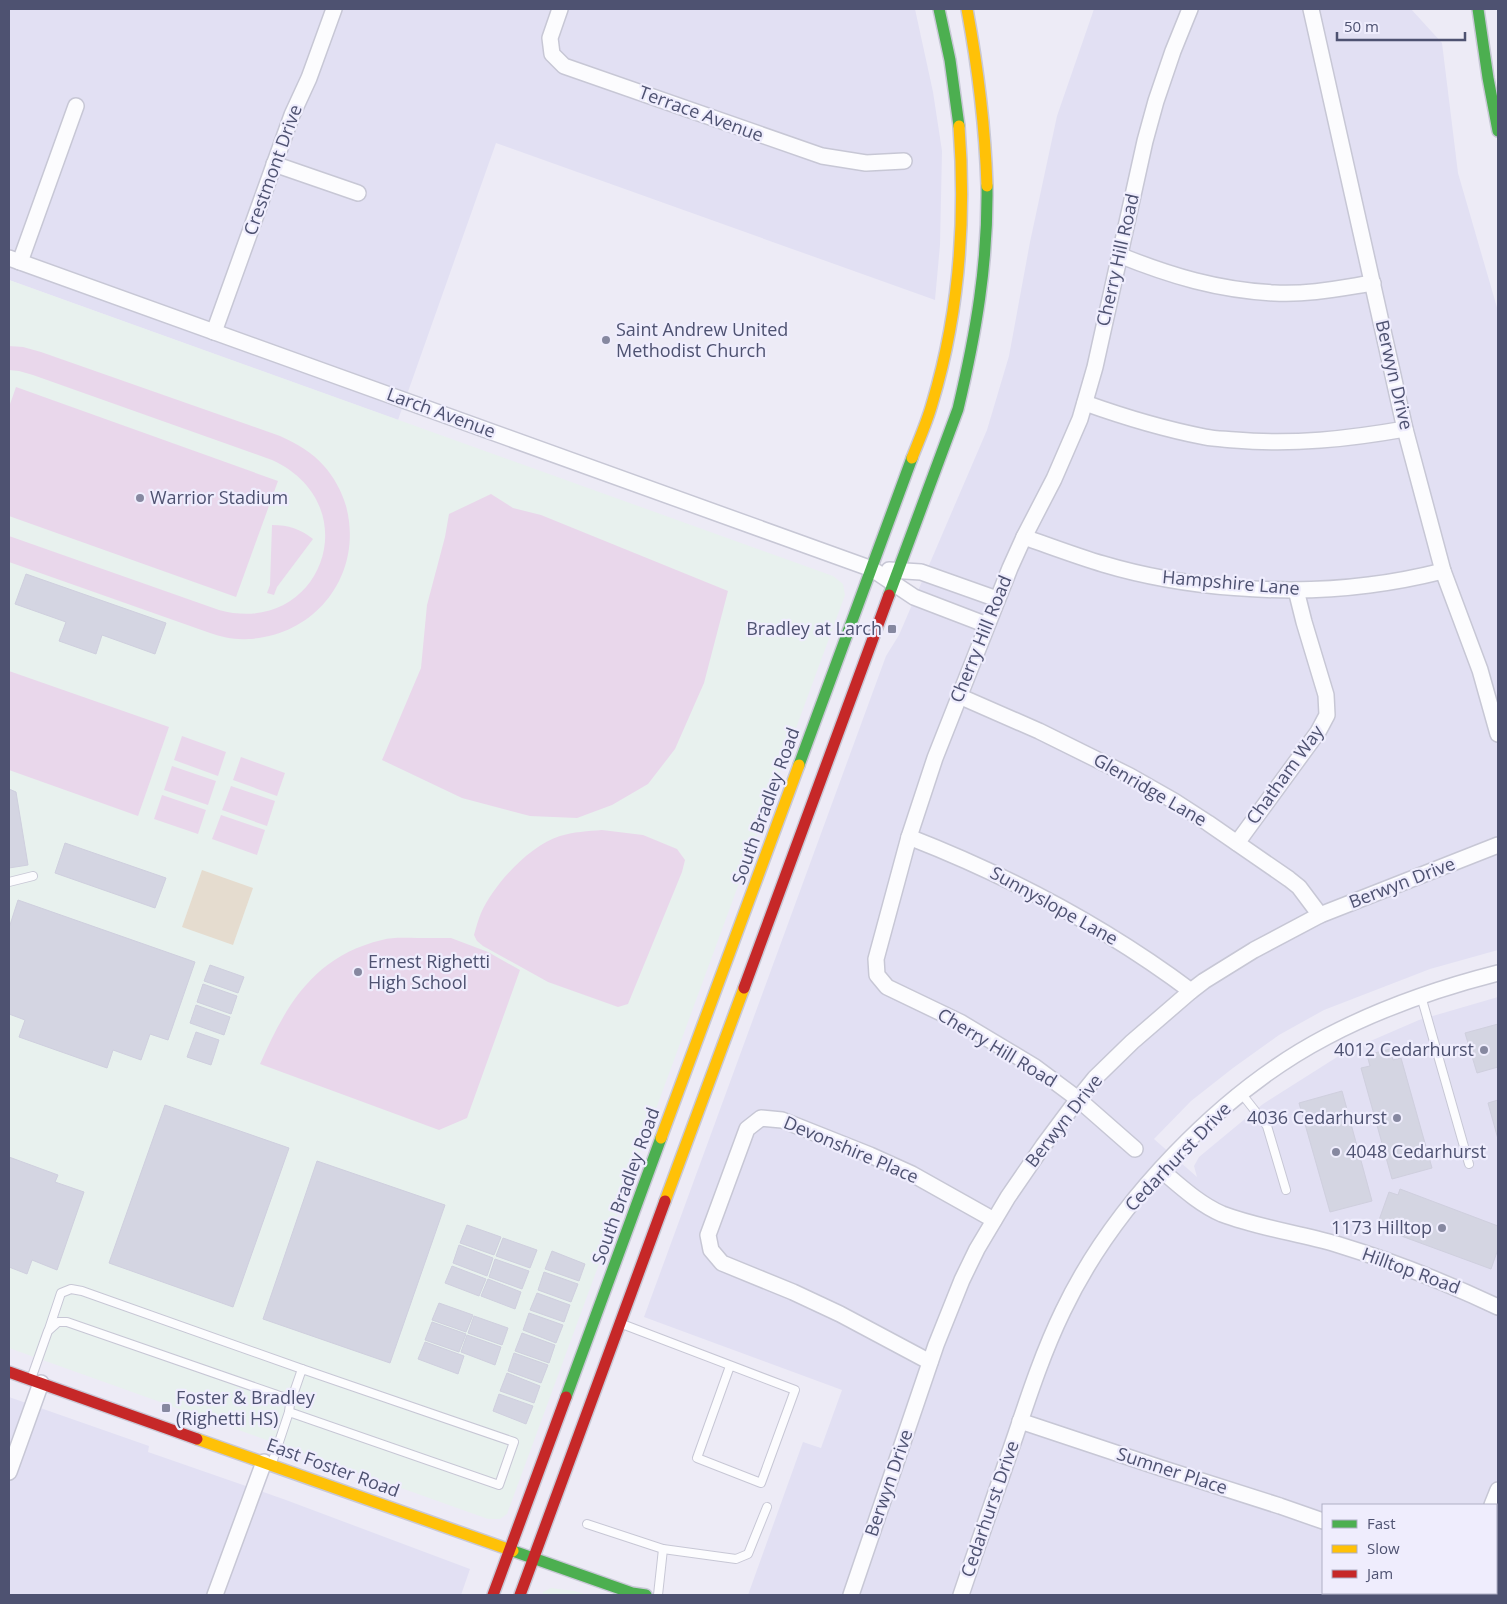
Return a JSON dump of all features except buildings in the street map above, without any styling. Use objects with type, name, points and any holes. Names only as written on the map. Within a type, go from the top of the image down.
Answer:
[{"type":"main road","name":"South Bradley Road","points":[[493,1595],[932,405],[948,344],[958,280],[963,218],[960,127],[948,47],[939,9]]},
{"type":"main road","points":[[520,1595],[958,409],[981,298],[988,174],[979,75],[967,9]]},
{"type":"main road","points":[[1478,9],[1498,131]]},
{"type":"main road","name":"East Foster Road","points":[[9,1372],[632,1593],[646,1595]]},
{"type":"street","name":"Crestmont Drive","points":[[214,332],[292,115],[309,78],[334,9]]},
{"type":"street","name":"Terrace Avenue","points":[[560,9],[550,38],[552,54],[564,66],[822,156],[866,163],[904,161]]},
{"type":"street","name":"Cherry Hill Road","points":[[1135,1149],[1078,1099],[1034,1067],[969,1027],[887,987],[877,975],[876,959],[909,837],[935,758],[997,599],[1024,537],[1068,449],[1085,403],[1145,141],[1173,51],[1190,9]]},
{"type":"street","name":"Berwyn Drive","points":[[1311,9],[1405,429],[1443,571],[1480,670],[1498,734]]},
{"type":"street","points":[[14,260],[76,106]]},
{"type":"street","points":[[274,164],[358,194]]},
{"type":"street","points":[[1119,255],[1190,280],[1229,288],[1284,293],[1373,284]]},
{"type":"street","name":"Larch Avenue","points":[[14,260],[896,577],[914,598],[987,625]]},
{"type":"street","points":[[1085,403],[1158,427],[1207,437],[1264,443],[1318,442],[1405,429]]},
{"type":"street","name":"Hampshire Lane","points":[[1024,537],[1103,564],[1145,575],[1187,582],[1296,590],[1370,585],[1443,571]]},
{"type":"street","points":[[896,577],[921,572],[997,599]]},
{"type":"street","name":"Chatham Way","points":[[1237,843],[1318,732],[1328,715],[1326,695],[1296,590]]},
{"type":"street","name":"Glenridge Lane","points":[[959,696],[1039,731],[1130,776],[1174,801],[1299,887],[1320,915]]},
{"type":"street","name":"Sunnyslope Lane","points":[[909,837],[975,864],[1056,904],[1125,945],[1191,991]]},
{"type":"street","name":"Berwyn Drive","points":[[851,1595],[930,1362],[962,1280],[994,1220],[1043,1146],[1095,1078],[1132,1042],[1191,991],[1254,950],[1320,915],[1498,845]]},
{"type":"street","name":"Cedarhurst Drive","points":[[961,1595],[1050,1339],[1078,1281],[1120,1218],[1161,1170],[1206,1124],[1242,1093],[1324,1038],[1362,1019],[1421,996],[1498,973]]},
{"type":"street","name":"Devonshire Place","points":[[930,1362],[840,1314],[722,1263],[711,1250],[708,1235],[747,1129],[761,1118],[782,1120],[912,1174],[994,1220]]},
{"type":"street","name":"Hilltop Road","points":[[1161,1170],[1192,1197],[1221,1213],[1264,1227],[1334,1244],[1380,1258],[1459,1288],[1498,1307]]},
{"type":"street","points":[[9,1472],[36,1381]]},
{"type":"street","name":"Sumner Place","points":[[1020,1421],[1322,1521]]},
{"type":"street","points":[[215,1595],[268,1464]]},
{"type":"street","points":[[1492,1504],[1498,1490]]},
{"type":"lane","points":[[9,882],[34,876]]},
{"type":"lane","points":[[1421,996],[1469,1164]]},
{"type":"lane","points":[[1242,1093],[1266,1126],[1286,1190]]},
{"type":"lane","points":[[36,1381],[48,1331],[61,1293],[70,1289],[82,1291],[514,1442],[498,1485],[289,1408],[283,1397],[67,1322],[58,1322],[48,1331]]},
{"type":"lane","points":[[620,1324],[795,1390],[761,1483],[697,1458],[730,1366]]},
{"type":"lane","points":[[268,1464],[302,1369]]},
{"type":"lane","points":[[587,1524],[663,1549],[736,1559],[748,1554],[767,1507]]},
{"type":"lane","points":[[658,1595],[663,1549]]},
{"type":"shaded area","points":[[9,9],[915,9],[933,92],[942,151],[940,245],[935,300],[496,143],[398,420],[9,280]]},
{"type":"shaded area","points":[[1094,9],[1411,9],[1442,43],[1458,173],[1498,311],[1498,950],[1430,969],[1324,1010],[1279,1035],[1233,1068],[1191,1101],[1154,1139],[1197,1177],[1194,1166],[1199,1157],[1263,1104],[1345,1052],[1419,1020],[1498,997],[1498,1595],[748,1595],[803,1442],[821,1448],[842,1390],[644,1317],[886,656],[899,635],[987,430],[1009,356],[1030,242],[1057,116]]},
{"type":"shaded area","name":"Ernest Righetti High School","points":[[9,280],[833,576],[843,584],[845,595],[507,1514],[500,1519],[488,1519],[9,1348]]},
{"type":"shaded area","points":[[9,346],[23,347],[41,352],[280,436],[309,452],[324,466],[337,485],[346,506],[350,531],[348,555],[341,577],[330,596],[314,613],[295,626],[273,635],[233,639],[210,633],[9,562],[9,536],[219,610],[255,613],[284,605],[306,587],[321,562],[325,535],[319,506],[302,481],[272,460],[33,375],[9,370]]},
{"type":"shaded area","name":"Warrior Stadium","points":[[16,387],[278,481],[236,597],[9,516],[9,407]]},
{"type":"shaded area","points":[[491,494],[513,508],[541,515],[728,591],[704,683],[675,749],[648,784],[612,805],[577,818],[530,816],[462,798],[382,760],[421,668],[427,605],[445,537],[449,514]]},
{"type":"shaded area","points":[[272,525],[294,528],[313,539],[277,587],[274,595],[267,593],[270,585]]},
{"type":"shaded area","points":[[9,671],[169,727],[138,816],[9,770]]},
{"type":"shaded area","points":[[182,736],[226,752],[218,776],[174,760]]},
{"type":"shaded area","points":[[241,757],[285,773],[277,796],[233,780]]},
{"type":"shaded area","points":[[172,766],[216,781],[208,805],[164,790]]},
{"type":"shaded area","points":[[231,786],[275,801],[267,826],[222,810]]},
{"type":"shaded area","points":[[162,795],[206,810],[198,834],[154,819]]},
{"type":"shaded area","points":[[221,815],[265,830],[257,855],[212,839]]},
{"type":"shaded area","points":[[602,830],[643,835],[677,849],[685,860],[682,872],[628,1004],[618,1007],[548,982],[483,946],[474,935],[480,916],[494,890],[525,857],[536,848],[560,836]]},
{"type":"shaded area","points":[[202,870],[253,888],[233,945],[182,927]]},
{"type":"shaded area","points":[[451,938],[488,952],[520,970],[467,1118],[439,1130],[260,1064],[280,1022],[292,1003],[320,971],[338,958],[358,948],[386,939]]},
{"type":"shaded area","points":[[9,1397],[149,1446],[148,1452],[286,1500],[470,1569],[461,1595],[9,1595]]},
{"type":"shaded area","points":[[551,1588],[588,1595],[542,1595],[543,1592]]},
{"type":"traffic: fast","points":[[939,9],[950,60],[959,126]]},
{"type":"traffic: fast","points":[[1478,9],[1498,131]]},
{"type":"traffic: fast","points":[[889,595],[958,409],[980,298],[987,215],[987,186]]},
{"type":"traffic: fast","points":[[799,765],[912,458]]},
{"type":"traffic: fast","points":[[566,1397],[661,1138]]},
{"type":"traffic: fast","points":[[513,1551],[632,1593],[646,1595]]},
{"type":"traffic: slow","points":[[967,9],[985,141],[987,186]]},
{"type":"traffic: slow","points":[[912,458],[932,404],[949,336],[954,301],[961,231],[962,196],[959,126]]},
{"type":"traffic: slow","points":[[661,1138],[799,765]]},
{"type":"traffic: slow","points":[[665,1201],[744,988]]},
{"type":"traffic: slow","points":[[197,1439],[513,1551]]},
{"type":"traffic: jam","points":[[744,988],[889,595]]},
{"type":"traffic: jam","points":[[520,1595],[665,1201]]},
{"type":"traffic: jam","points":[[9,1372],[197,1439]]},
{"type":"traffic: jam","points":[[493,1595],[566,1397]]},
{"type":"place","name":"Saint Andrew United Methodist Church","points":[[606,340]]},
{"type":"place","name":"Warrior Stadium","points":[[140,498]]},
{"type":"place","name":"Bradley at Larch","points":[[892,629]]},
{"type":"place","name":"Ernest Righetti High School","points":[[358,972]]},
{"type":"place","name":"4012 Cedarhurst","points":[[1484,1050]]},
{"type":"place","name":"4036 Cedarhurst","points":[[1397,1118]]},
{"type":"place","name":"4048 Cedarhurst","points":[[1336,1152]]},
{"type":"place","name":"1173 Hilltop","points":[[1442,1228]]},
{"type":"place","name":"Foster & Bradley (Righetti HS)","points":[[166,1408]]}]
